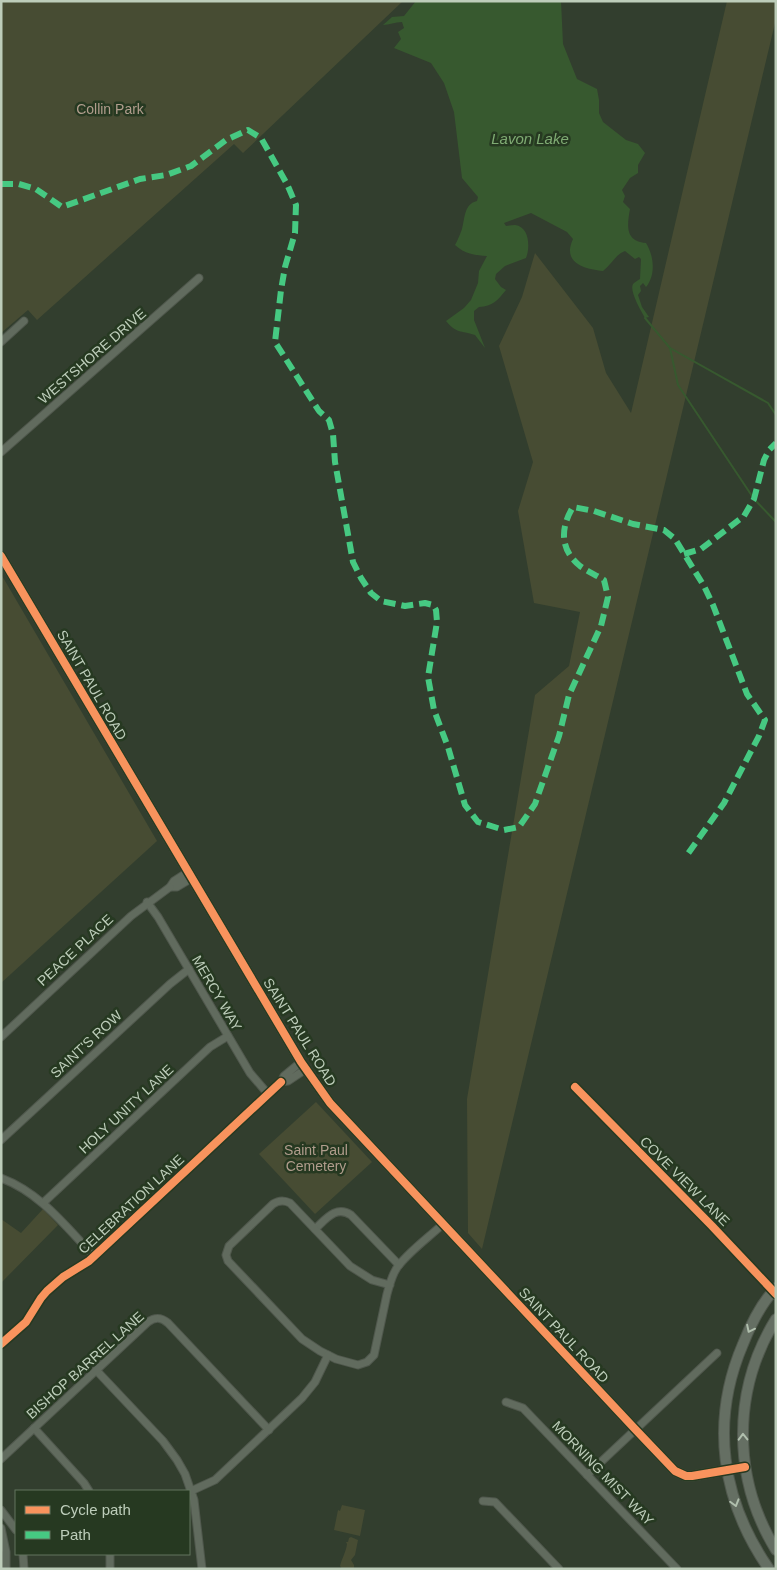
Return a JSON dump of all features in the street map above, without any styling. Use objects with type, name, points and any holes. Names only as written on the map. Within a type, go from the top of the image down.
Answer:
[{"type":"main road","points":[[768,1569],[743,1526],[738,1512],[727,1471],[724,1433],[726,1401],[730,1379],[740,1350],[762,1306],[775,1291]]},
{"type":"main road","points":[[776,1319],[760,1349],[751,1375],[742,1436],[745,1467],[756,1510],[776,1550]]},
{"type":"street","name":"WESTSHORE DRIVE","points":[[1,452],[199,278]]},
{"type":"street","points":[[1,342],[24,321]]},
{"type":"street","name":"SAINT PAUL ROAD","points":[[1,556],[303,1066],[330,1102],[635,1429],[680,1474],[692,1476],[745,1467]]},
{"type":"street","name":"PEACE PLACE","points":[[1,1037],[129,918],[170,887],[177,887],[190,875]]},
{"type":"street","name":"MERCY WAY","points":[[148,902],[250,1073],[268,1094]]},
{"type":"street","name":"SAINT'S ROW","points":[[1,1140],[170,984],[189,969]]},
{"type":"street","name":"HOLY UNITY LANE","points":[[43,1203],[210,1047],[228,1036]]},
{"type":"street","name":"CELEBRATION LANE","points":[[1,1344],[26,1322],[40,1298],[47,1291],[63,1277],[84,1266],[281,1082],[288,1081],[303,1066]]},
{"type":"street","name":"COVE VIEW LANE","points":[[575,1088],[775,1291]]},
{"type":"street","points":[[1,1178],[27,1191],[43,1203],[94,1256]]},
{"type":"street","points":[[390,1285],[372,1280],[350,1266],[290,1203],[283,1200],[273,1204],[229,1246],[226,1255],[228,1261],[302,1339],[336,1359],[358,1365],[367,1362],[374,1355],[392,1277],[399,1265],[443,1224]]},
{"type":"street","points":[[315,1229],[332,1213],[337,1211],[347,1212],[399,1265]]},
{"type":"street","name":"BISHOP BARREL LANE","points":[[1,1459],[148,1322],[156,1318],[160,1318],[168,1323],[269,1430]]},
{"type":"street","points":[[587,1475],[718,1353]]},
{"type":"street","points":[[191,1491],[215,1480],[269,1430],[315,1382],[328,1355]]},
{"type":"street","points":[[96,1370],[162,1441],[177,1460],[194,1500],[202,1569]]},
{"type":"street","name":"MORNING MIST WAY","points":[[506,1402],[523,1408],[677,1569]]},
{"type":"street","points":[[34,1428],[88,1490]]},
{"type":"street","points":[[483,1501],[495,1502],[559,1569]]},
{"type":"street","points":[[1,1510],[15,1529]]},
{"type":"street","points":[[1,1528],[6,1552],[6,1569]]},
{"type":"street","points":[[23,1555],[24,1569]]},
{"type":"street","points":[[110,1555],[110,1569]]},
{"type":"green space","name":"Collin Park","points":[[1,1],[403,1],[243,153],[234,144],[37,320],[28,310],[1,333]]},
{"type":"green space","points":[[727,1],[776,1],[776,19],[482,1249],[468,1233],[467,1099],[535,695],[569,666],[580,612],[534,603],[518,511],[533,462],[499,346],[522,297],[535,253],[593,328],[606,373],[631,413]]},
{"type":"green space","points":[[1,574],[157,841],[1,983]]},
{"type":"green space","name":"Saint Paul Cemetery","points":[[316,1102],[372,1162],[315,1214],[259,1154]]},
{"type":"green space","points":[[43,1209],[58,1225],[1,1283],[1,1219],[21,1233]]},
{"type":"green space","points":[[342,1505],[365,1510],[360,1536],[334,1530],[338,1510],[340,1511]]},
{"type":"green space","points":[[351,1537],[358,1540],[355,1555],[351,1560],[354,1569],[342,1569],[340,1566],[346,1542]]},
{"type":"water","name":"Lavon Lake","points":[[416,1],[561,1],[563,44],[577,79],[597,89],[599,113],[603,122],[626,140],[638,144],[645,153],[638,165],[638,173],[630,178],[622,190],[625,196],[623,202],[630,209],[629,232],[634,239],[646,243],[651,254],[653,271],[646,287],[643,283],[640,286],[641,291],[638,295],[642,307],[649,317],[645,318],[636,301],[632,287],[640,279],[641,259],[639,257],[635,259],[625,251],[603,271],[582,266],[572,259],[570,247],[573,239],[567,232],[531,213],[504,223],[506,226],[515,225],[524,230],[528,238],[526,258],[505,266],[496,274],[495,279],[506,290],[494,302],[479,307],[474,311],[474,320],[485,348],[475,335],[456,330],[446,321],[464,308],[471,300],[478,283],[479,271],[487,256],[470,253],[455,245],[462,229],[467,208],[477,201],[478,197],[462,178],[454,112],[444,83],[431,63],[394,48],[401,39],[398,32],[404,28],[402,22],[383,25],[392,17],[404,16]]},
{"type":"waterway","points":[[645,318],[670,348],[768,403],[776,415]]},
{"type":"waterway","points":[[670,348],[678,385],[754,499],[776,522]]},
{"type":"marked path","points":[[1,184],[19,184],[36,189],[62,207],[140,179],[166,175],[191,166],[226,140],[248,130],[261,138],[287,184],[296,205],[295,233],[285,267],[275,342],[319,411],[329,420],[333,434],[335,462],[353,562],[361,578],[371,593],[381,601],[405,606],[425,603],[433,605],[436,610],[437,622],[428,677],[434,710],[448,747],[465,805],[478,822],[504,830],[519,827],[535,804],[559,736],[569,695],[601,626],[608,597],[604,580],[573,560],[564,538],[566,523],[573,507],[594,511],[633,524],[664,530],[675,539],[704,586],[747,694],[765,720],[759,736],[724,803],[687,855]]},
{"type":"marked path","points":[[684,554],[701,549],[744,516],[754,499],[764,460],[769,450],[776,443]]},
{"type":"cycle path","points":[[1,556],[301,1062],[330,1103],[675,1471],[686,1476],[692,1476],[745,1467]]},
{"type":"cycle path","points":[[1,1344],[26,1322],[47,1291],[63,1277],[89,1261],[281,1082]]},
{"type":"cycle path","points":[[575,1087],[776,1294]]}]
